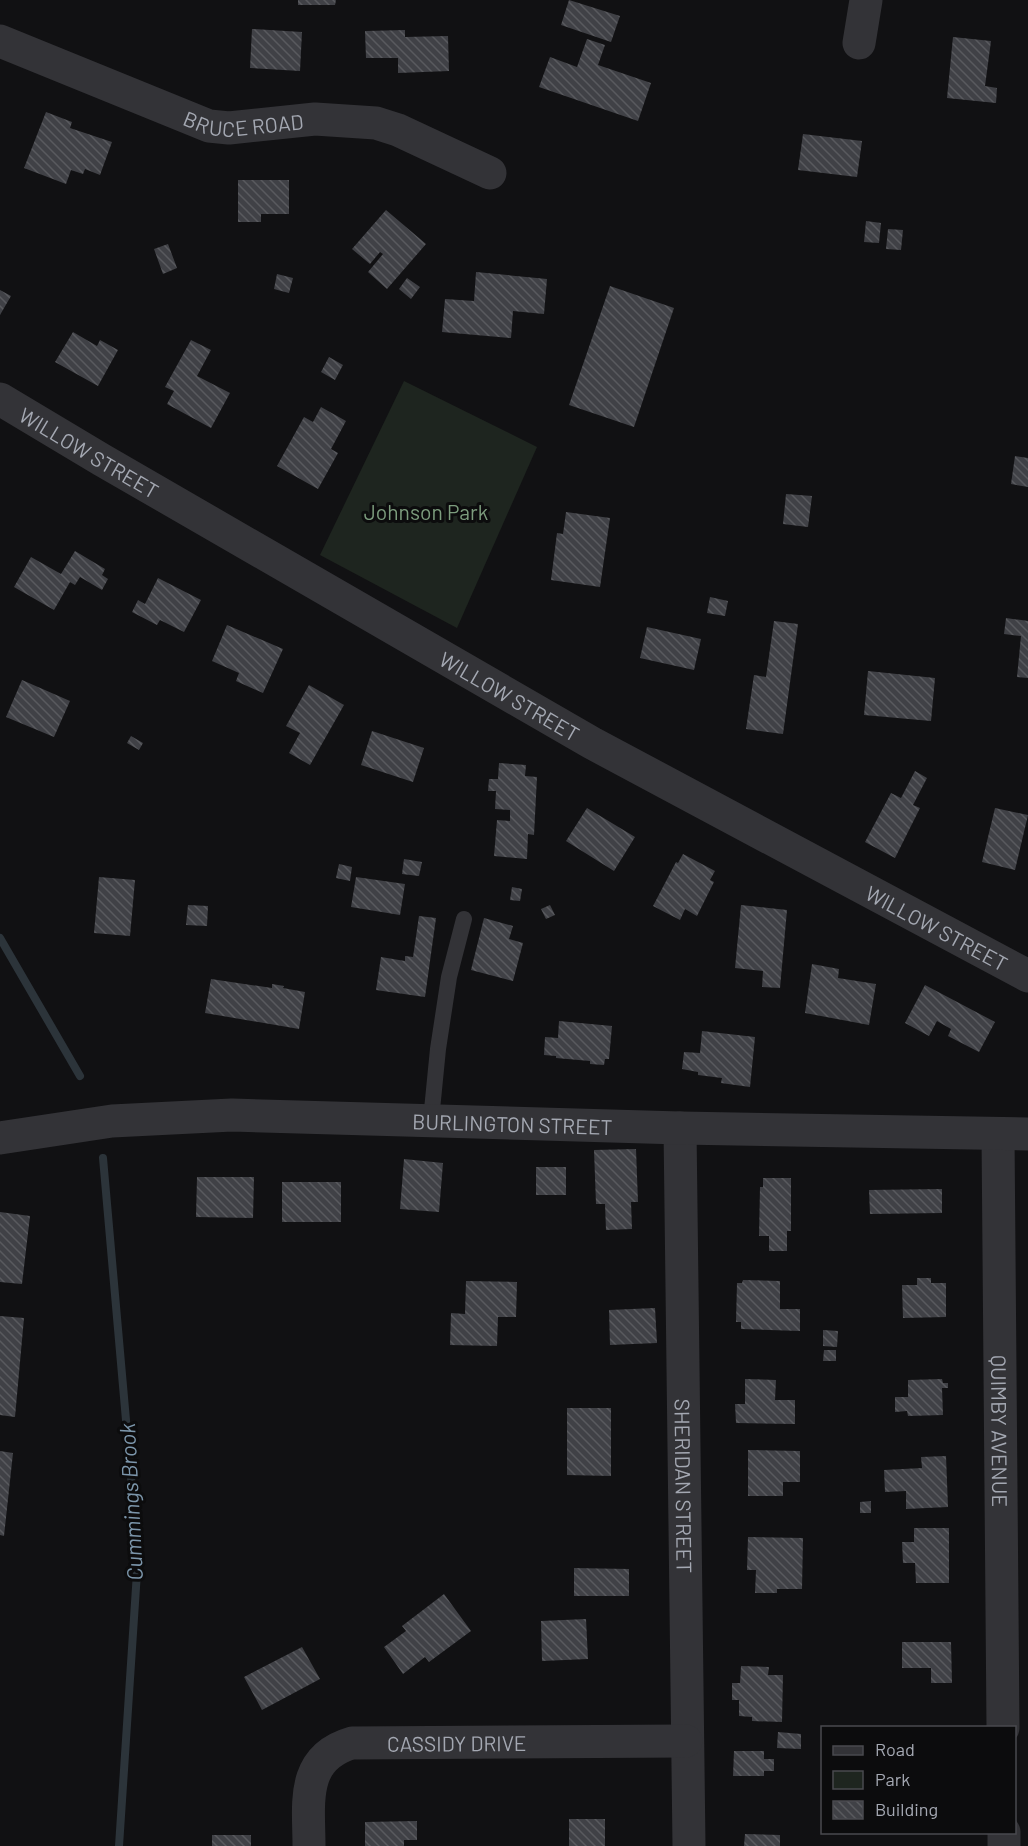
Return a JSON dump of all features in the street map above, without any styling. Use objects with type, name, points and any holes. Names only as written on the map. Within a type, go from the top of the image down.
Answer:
[{"type":"street","points":[[859,43],[866,0]]},
{"type":"street","name":"BRUCE ROAD","points":[[0,41],[214,127],[229,128],[315,119],[376,123],[398,130],[490,173]]},
{"type":"street","name":"WILLOW STREET","points":[[0,399],[592,743],[1028,976]]},
{"type":"street","name":"BURLINGTON STREET","points":[[0,1138],[112,1121],[196,1116],[306,1116],[680,1128],[1013,1134]]},
{"type":"street","name":"SHERIDAN STREET","points":[[680,1128],[689,1846]]},
{"type":"street","name":"QUIMBY AVENUE","points":[[1004,1726],[1013,1134]]},
{"type":"street","name":"CASSIDY DRIVE","points":[[309,1846],[309,1795],[312,1777],[327,1755],[352,1743],[686,1741]]},
{"type":"lane","points":[[431,1120],[438,1049],[449,977],[464,919]]},
{"type":"green space","name":"Johnson Park","points":[[404,381],[537,447],[457,628],[320,555]]},
{"type":"building","points":[[298,0],[336,0],[335,5],[298,5]]},
{"type":"building","points":[[569,0],[620,16],[611,42],[561,25]]},
{"type":"building","points":[[252,29],[302,32],[300,71],[250,68]]},
{"type":"building","points":[[405,30],[405,37],[448,36],[449,71],[398,73],[398,58],[366,58],[365,31]]},
{"type":"building","points":[[953,37],[991,41],[985,86],[997,88],[996,103],[947,98]]},
{"type":"building","points":[[587,39],[605,45],[598,65],[651,83],[638,121],[539,87],[550,57],[577,67]]},
{"type":"building","points":[[46,112],[72,122],[70,128],[112,142],[100,175],[85,169],[83,174],[71,170],[66,184],[24,168]]},
{"type":"building","points":[[803,134],[862,141],[857,177],[798,170]]},
{"type":"building","points":[[238,180],[289,180],[289,214],[261,214],[261,222],[238,222]]},
{"type":"building","points":[[386,210],[426,244],[387,289],[368,272],[383,254],[380,252],[370,264],[352,249]]},
{"type":"building","points":[[866,221],[881,223],[879,243],[864,242]]},
{"type":"building","points":[[888,229],[903,230],[901,250],[886,249]]},
{"type":"building","points":[[168,244],[177,268],[163,274],[154,249]]},
{"type":"building","points":[[476,272],[547,279],[544,314],[513,311],[511,338],[442,332],[445,299],[474,301]]},
{"type":"building","points":[[277,274],[293,278],[289,293],[274,289]]},
{"type":"building","points":[[407,278],[420,287],[411,299],[399,289]]},
{"type":"building","points":[[610,286],[674,308],[634,427],[569,405]]},
{"type":"building","points":[[0,290],[11,296],[0,315]]},
{"type":"building","points":[[73,332],[97,346],[100,340],[118,350],[98,386],[55,362]]},
{"type":"building","points":[[191,340],[211,350],[197,376],[230,393],[211,428],[167,404],[174,391],[165,387]]},
{"type":"building","points":[[329,357],[343,365],[335,380],[321,372]]},
{"type":"building","points":[[321,407],[346,421],[331,449],[338,453],[318,489],[277,466],[304,417],[313,422]]},
{"type":"building","points":[[1015,456],[1028,458],[1028,487],[1011,484]]},
{"type":"building","points":[[786,494],[812,496],[808,527],[783,524]]},
{"type":"building","points":[[566,512],[610,518],[600,587],[551,580],[557,533],[563,534]]},
{"type":"building","points":[[75,551],[105,569],[102,575],[108,579],[102,590],[80,577],[75,585],[70,582],[54,610],[14,587],[31,557],[61,574]]},
{"type":"building","points":[[158,578],[201,600],[184,632],[160,620],[157,625],[132,612],[138,600],[145,604]]},
{"type":"building","points":[[710,597],[728,601],[725,616],[707,613]]},
{"type":"building","points":[[1006,618],[1028,621],[1028,678],[1017,677],[1021,636],[1004,634]]},
{"type":"building","points":[[774,621],[798,624],[783,734],[746,729],[754,675],[766,677]]},
{"type":"building","points":[[227,625],[283,649],[263,693],[236,681],[239,673],[212,661]]},
{"type":"building","points":[[647,627],[701,639],[694,670],[640,658]]},
{"type":"building","points":[[868,671],[935,678],[931,721],[864,715]]},
{"type":"building","points":[[22,680],[70,701],[54,737],[6,717]]},
{"type":"building","points":[[309,685],[344,705],[310,765],[289,753],[300,733],[286,726]]},
{"type":"building","points":[[372,731],[424,748],[413,782],[361,765]]},
{"type":"building","points":[[131,736],[143,743],[139,750],[127,743]]},
{"type":"building","points":[[499,763],[526,765],[525,776],[537,777],[534,835],[528,834],[527,859],[494,856],[497,820],[510,821],[510,810],[495,809],[496,791],[488,791],[489,779],[498,779]]},
{"type":"building","points":[[915,771],[927,778],[913,805],[920,808],[895,858],[865,842],[891,793],[901,798]]},
{"type":"building","points":[[587,808],[635,837],[614,871],[566,841]]},
{"type":"building","points":[[995,808],[1028,815],[1015,870],[982,862]]},
{"type":"building","points":[[683,854],[715,871],[710,880],[714,882],[697,916],[685,909],[680,920],[653,906],[676,862],[678,863]]},
{"type":"building","points":[[404,859],[422,862],[419,876],[402,874]]},
{"type":"building","points":[[339,864],[352,867],[350,881],[336,878]]},
{"type":"building","points":[[99,877],[135,880],[130,936],[94,933]]},
{"type":"building","points":[[356,877],[405,884],[400,915],[351,907]]},
{"type":"building","points":[[512,887],[522,889],[520,901],[510,900]]},
{"type":"building","points":[[188,905],[208,906],[207,926],[186,925]]},
{"type":"building","points":[[550,905],[555,915],[546,919],[541,909]]},
{"type":"building","points":[[741,905],[787,910],[780,988],[762,987],[763,971],[735,968]]},
{"type":"building","points":[[419,916],[436,918],[425,997],[376,990],[381,957],[405,961],[405,956],[413,957]]},
{"type":"building","points":[[484,918],[513,926],[509,939],[523,943],[513,981],[471,970]]},
{"type":"building","points":[[812,964],[839,969],[838,978],[876,984],[869,1025],[805,1013]]},
{"type":"building","points":[[211,979],[272,988],[272,984],[305,992],[299,1029],[205,1013]]},
{"type":"building","points":[[925,985],[995,1022],[979,1052],[948,1036],[951,1029],[937,1021],[929,1036],[905,1023]]},
{"type":"building","points":[[559,1021],[612,1026],[609,1059],[605,1059],[604,1065],[544,1055],[545,1037],[558,1038]]},
{"type":"building","points":[[702,1031],[755,1037],[750,1087],[721,1083],[722,1078],[698,1075],[698,1072],[682,1069],[684,1052],[700,1053]]},
{"type":"building","points":[[636,1149],[638,1202],[631,1202],[632,1229],[606,1230],[605,1204],[596,1204],[594,1150]]},
{"type":"building","points":[[404,1159],[443,1163],[439,1212],[400,1209]]},
{"type":"building","points":[[536,1167],[566,1167],[566,1195],[536,1195]]},
{"type":"building","points":[[197,1177],[254,1177],[253,1218],[196,1217]]},
{"type":"building","points":[[763,1178],[791,1178],[791,1231],[787,1231],[787,1251],[769,1251],[769,1236],[759,1236],[760,1187],[763,1187]]},
{"type":"building","points":[[282,1182],[341,1182],[341,1222],[282,1222]]},
{"type":"building","points":[[942,1189],[942,1213],[870,1214],[869,1190]]},
{"type":"building","points":[[0,1212],[30,1216],[22,1284],[0,1282]]},
{"type":"building","points":[[917,1278],[931,1278],[931,1283],[946,1283],[946,1317],[903,1318],[902,1285],[917,1285]]},
{"type":"building","points":[[743,1280],[780,1281],[780,1309],[800,1309],[800,1331],[741,1329],[741,1322],[736,1322],[737,1283],[742,1283]]},
{"type":"building","points":[[466,1281],[517,1282],[516,1317],[498,1317],[497,1346],[450,1345],[451,1313],[465,1314]]},
{"type":"building","points":[[655,1308],[657,1343],[610,1345],[609,1310]]},
{"type":"building","points":[[0,1316],[24,1318],[15,1417],[0,1415]]},
{"type":"building","points":[[823,1330],[838,1331],[837,1347],[823,1346]]},
{"type":"building","points":[[824,1350],[836,1350],[836,1361],[823,1361]]},
{"type":"building","points":[[745,1379],[776,1380],[775,1400],[795,1400],[795,1424],[736,1423],[735,1404],[745,1404]]},
{"type":"building","points":[[942,1379],[943,1383],[948,1383],[948,1388],[942,1388],[943,1415],[908,1416],[907,1411],[895,1412],[895,1397],[908,1397],[908,1380]]},
{"type":"building","points":[[567,1408],[611,1408],[611,1476],[567,1475]]},
{"type":"building","points":[[748,1450],[800,1451],[800,1482],[783,1482],[783,1496],[748,1496]]},
{"type":"building","points":[[0,1451],[13,1453],[4,1536],[0,1535]]},
{"type":"building","points":[[946,1456],[948,1507],[906,1509],[906,1491],[885,1492],[884,1470],[922,1468],[921,1457]]},
{"type":"building","points":[[871,1501],[871,1513],[860,1513],[860,1502]]},
{"type":"building","points":[[914,1528],[949,1528],[949,1583],[916,1583],[915,1563],[903,1563],[902,1542],[914,1542]]},
{"type":"building","points":[[748,1537],[803,1538],[802,1589],[777,1589],[777,1593],[755,1593],[756,1570],[747,1570]]},
{"type":"building","points":[[574,1568],[629,1569],[629,1596],[574,1596]]},
{"type":"building","points":[[444,1594],[471,1631],[429,1662],[425,1657],[403,1674],[384,1647],[406,1631],[402,1626]]},
{"type":"building","points":[[586,1619],[588,1659],[542,1661],[541,1621]]},
{"type":"building","points":[[902,1642],[951,1642],[952,1683],[931,1683],[931,1668],[902,1668]]},
{"type":"building","points":[[302,1647],[320,1679],[262,1710],[244,1677]]},
{"type":"building","points":[[741,1666],[769,1667],[768,1675],[783,1675],[782,1722],[752,1721],[752,1717],[739,1716],[739,1700],[732,1700],[732,1683],[740,1683]]},
{"type":"building","points":[[778,1732],[801,1734],[801,1749],[777,1748]]},
{"type":"building","points":[[734,1751],[764,1751],[764,1759],[774,1759],[774,1771],[764,1771],[764,1776],[733,1776]]},
{"type":"building","points":[[569,1819],[605,1819],[605,1846],[569,1846]]},
{"type":"building","points":[[417,1821],[417,1840],[404,1840],[404,1846],[365,1846],[365,1822]]},
{"type":"building","points":[[745,1834],[780,1835],[780,1846],[744,1846]]},
{"type":"building","points":[[212,1835],[251,1835],[251,1846],[212,1846]]},
{"type":"waterway","name":"Cummings Brook","points":[[0,938],[80,1076]]},
{"type":"waterway","name":"Cummings Brook","points":[[103,1158],[138,1557],[119,1846]]}]
